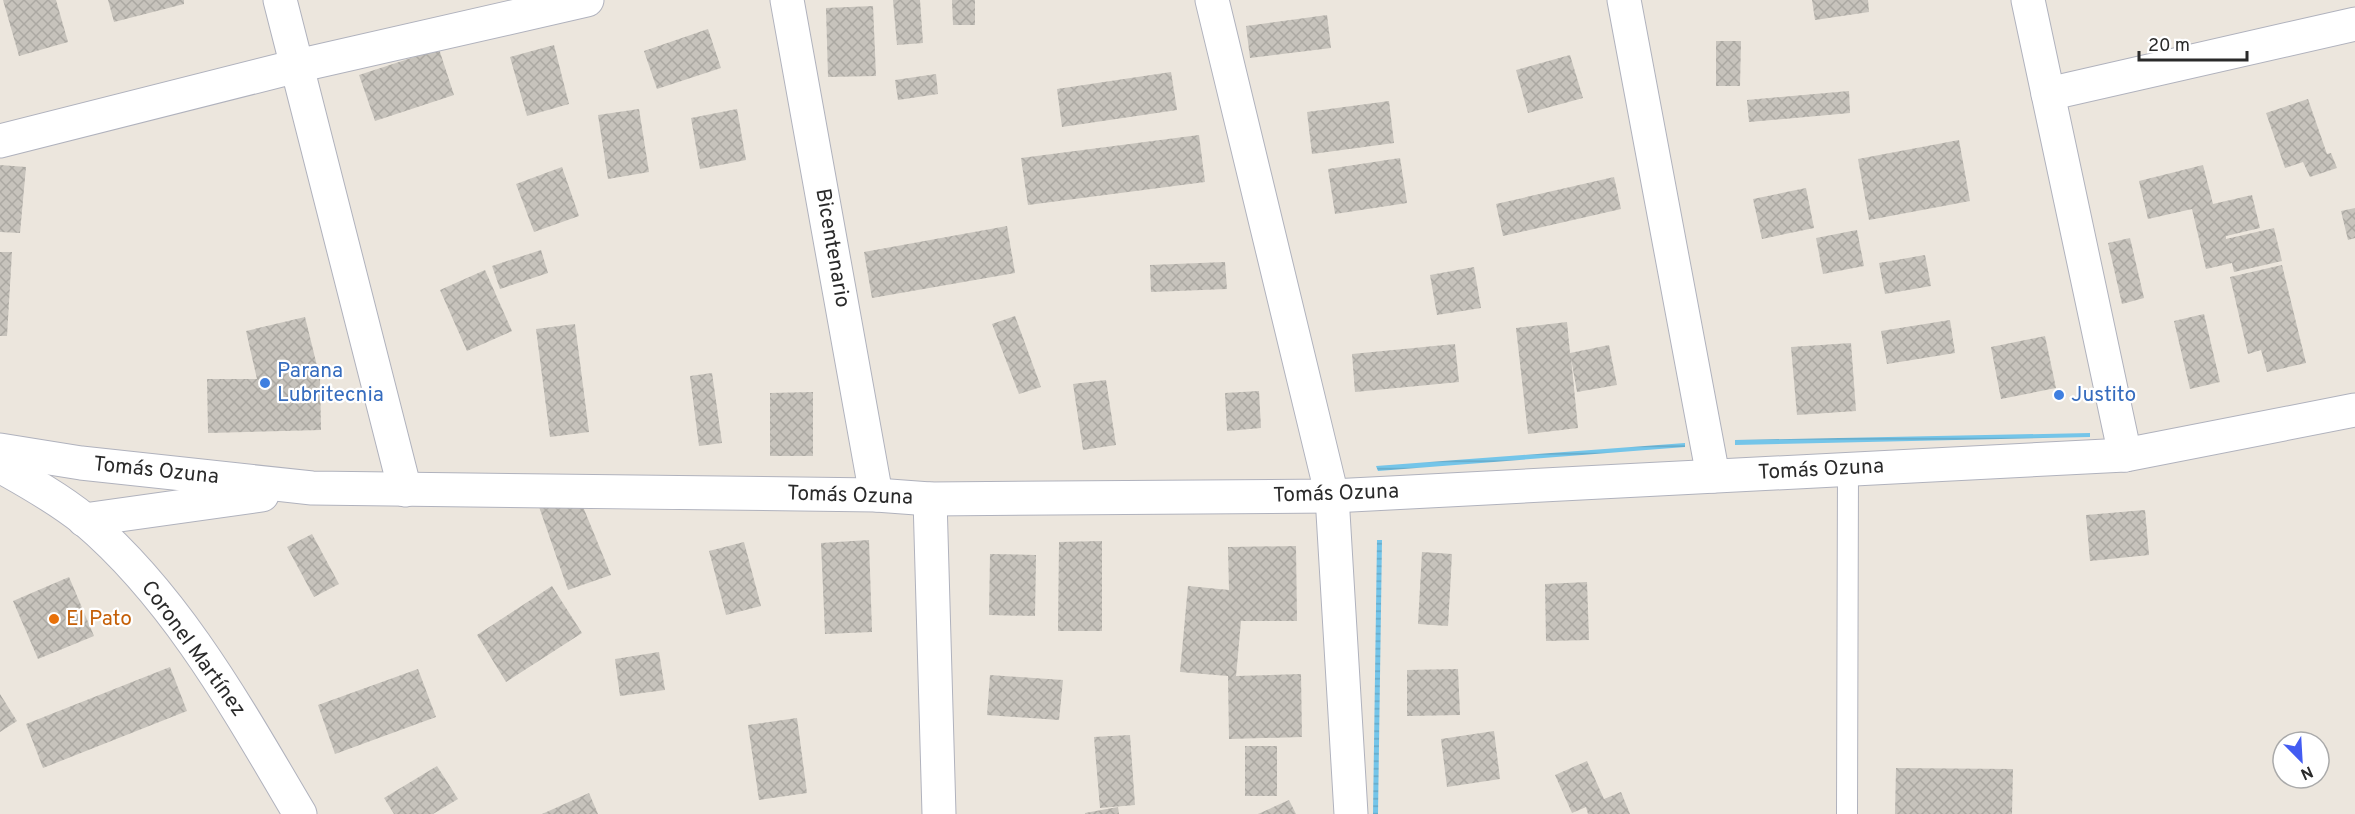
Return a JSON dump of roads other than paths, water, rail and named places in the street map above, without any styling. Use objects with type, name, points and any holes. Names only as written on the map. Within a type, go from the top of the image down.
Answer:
[{"type":"street","points":[[280,0],[405,490]]},
{"type":"street","points":[[0,141],[297,66],[587,0]]},
{"type":"street","name":"Bicentenario","points":[[787,0],[876,495]]},
{"type":"street","points":[[1212,0],[1332,496],[1351,814]]},
{"type":"street","points":[[1624,0],[1713,476]]},
{"type":"street","points":[[2028,0],[2125,455]]},
{"type":"street","points":[[2048,94],[2355,24]]},
{"type":"street","name":"Tomás Ozuna","points":[[0,450],[81,463],[312,488],[876,495],[930,499],[1332,496],[2125,455],[2355,410]]},
{"type":"street","name":"Coronel Martínez","points":[[0,466],[39,488],[84,520],[159,594],[237,706],[300,814]]},
{"type":"street","name":"Tomás Ozuna","points":[[84,520],[312,488]]},
{"type":"street","points":[[930,499],[939,814]]},
{"type":"lane","points":[[1846,814],[1848,468]]},
{"type":"water","points":[[2090,433],[2090,437],[1735,445],[1735,440]]},
{"type":"water","points":[[1685,443],[1685,447],[1378,471],[1376,466]]},
{"type":"water","points":[[1377,540],[1382,540],[1378,814],[1373,814]]},
{"type":"place","name":"Parana Lubritecnia","points":[[265,383]]},
{"type":"place","name":"Justito","points":[[2059,395]]},
{"type":"place","name":"El Pato","points":[[54,619]]}]
